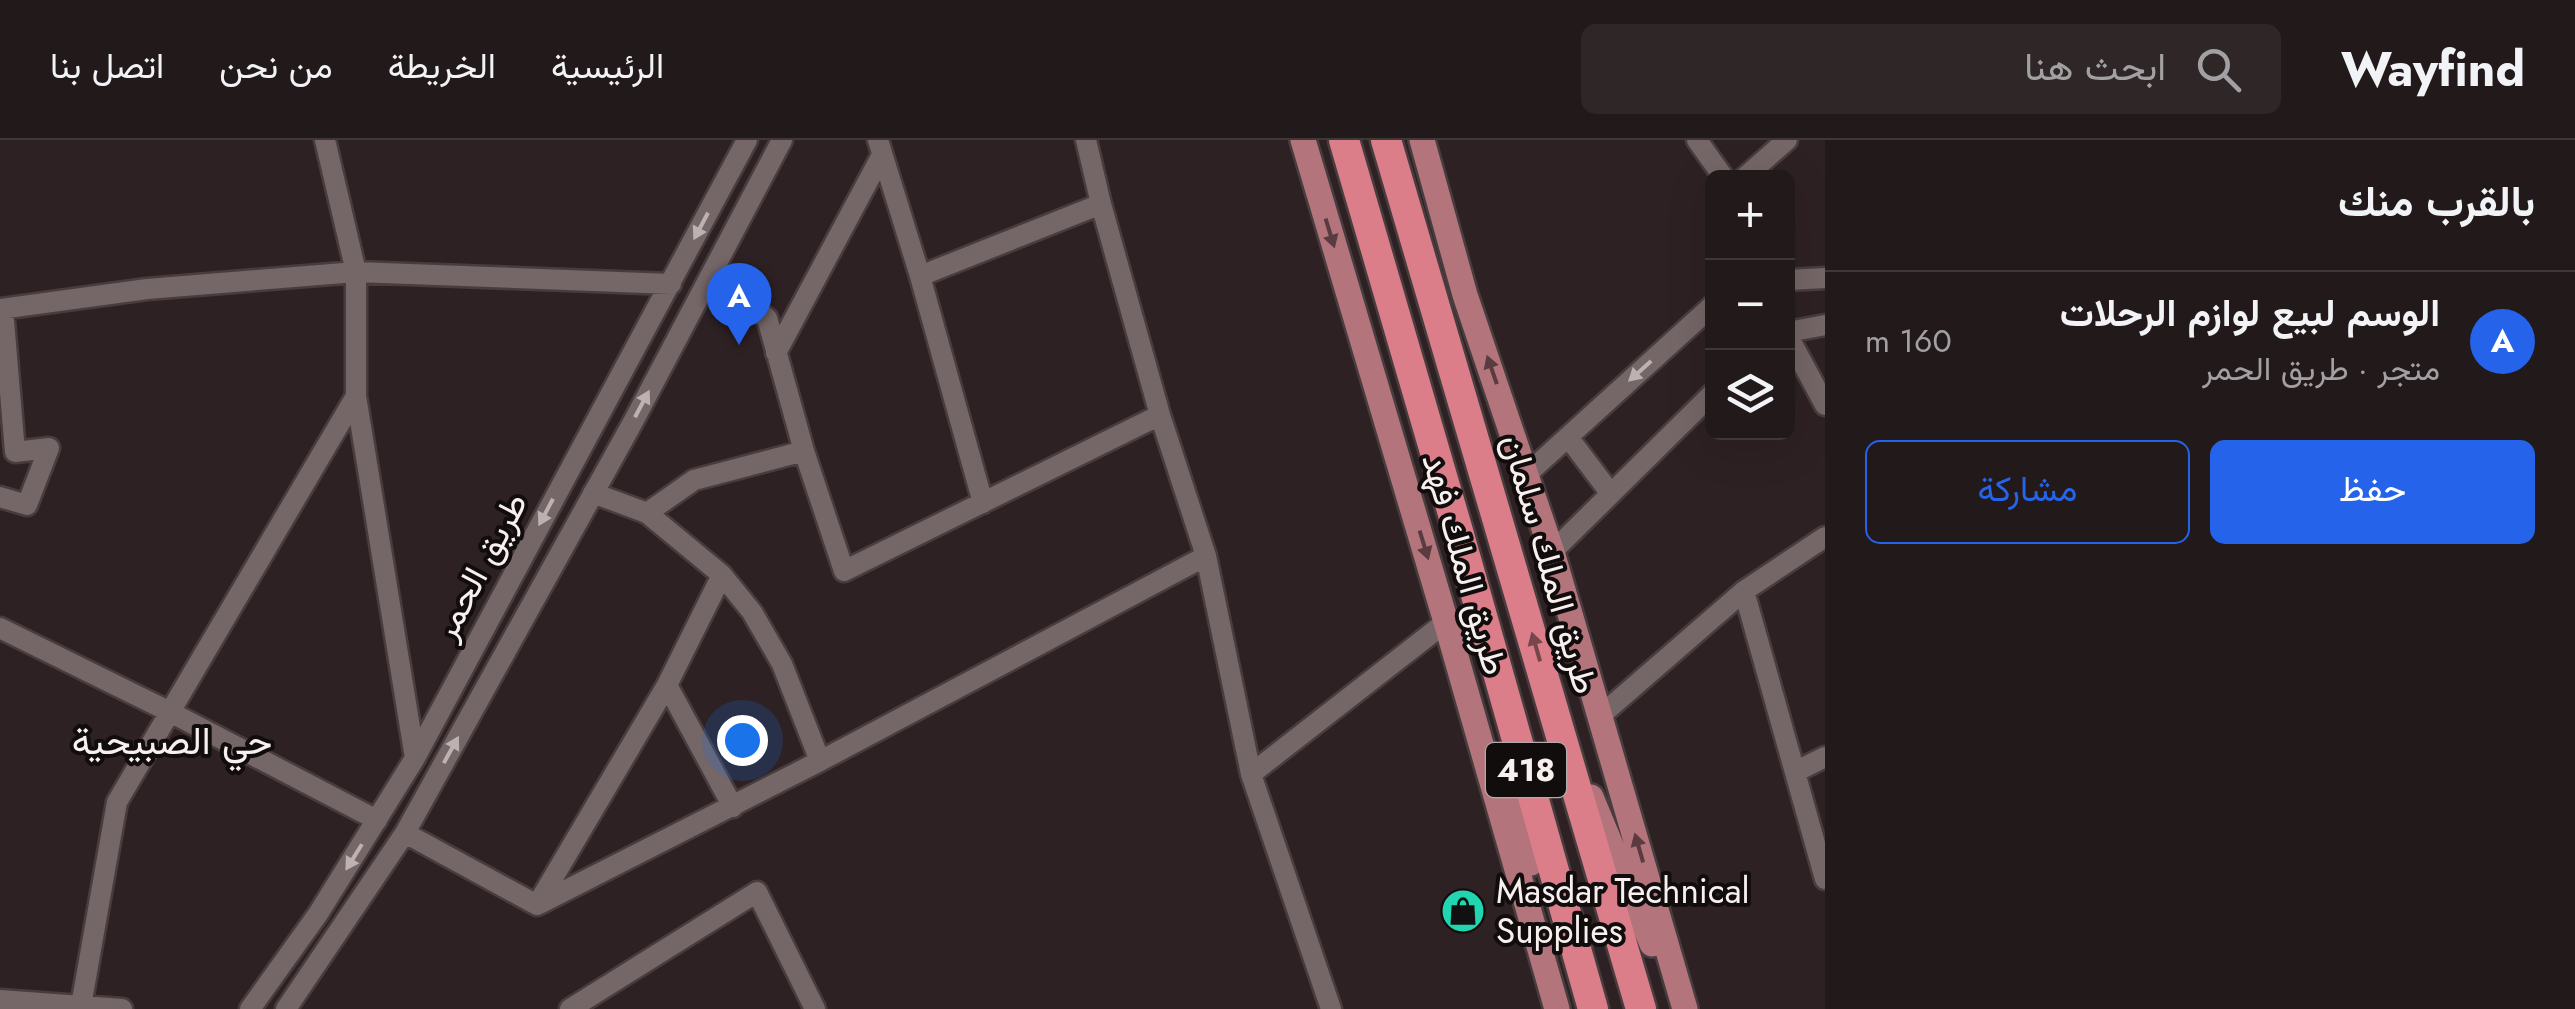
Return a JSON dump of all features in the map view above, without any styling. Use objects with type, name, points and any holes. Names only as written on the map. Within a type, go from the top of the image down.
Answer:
[{"type":"highway","name":"418","points":[[1344,140],[1593,1009]]},
{"type":"highway","name":"طريق الملك سلمان","points":[[1386,140],[1641,1009]]},
{"type":"main road","name":"طريق الملك فهد","points":[[1302,140],[1560,1009]]},
{"type":"main road","points":[[1422,140],[1466,295],[1552,552],[1682,1009]]},
{"type":"main road","points":[[1458,531],[1560,1009]]},
{"type":"main road","points":[[1552,704],[1682,1009]]},
{"type":"street","points":[[325,140],[356,272],[356,396],[415,758]]},
{"type":"street","name":"طريق الحمر","points":[[250,1009],[318,914],[415,758],[747,140]]},
{"type":"street","name":"طريق الحمر","points":[[286,1009],[405,834],[594,493],[782,140]]},
{"type":"street","points":[[1086,140],[1160,416],[1206,556],[1251,774],[1331,1009]]},
{"type":"street","points":[[1696,140],[1718,170]]},
{"type":"street","points":[[1753,170],[1787,140]]},
{"type":"street","points":[[776,353],[880,147]]},
{"type":"street","points":[[880,147],[983,503]]},
{"type":"street","points":[[920,276],[1101,204]]},
{"type":"street","points":[[0,496],[26,505],[48,448],[16,452],[2,309],[148,289],[356,272],[671,284]]},
{"type":"street","points":[[710,277],[767,318],[804,451],[844,570],[1160,416]]},
{"type":"street","points":[[1795,280],[1825,278]]},
{"type":"street","points":[[1527,474],[1705,312]]},
{"type":"street","points":[[1795,332],[1825,325]]},
{"type":"street","points":[[1795,347],[1825,405]]},
{"type":"street","points":[[81,1006],[117,802],[356,396]]},
{"type":"street","points":[[1552,552],[1705,401]]},
{"type":"street","points":[[1568,437],[1611,494]]},
{"type":"street","points":[[647,513],[694,480],[804,451]]},
{"type":"street","points":[[594,493],[647,513],[722,576],[752,612],[782,664],[820,761]]},
{"type":"street","points":[[1600,716],[1744,591],[1825,537]]},
{"type":"street","points":[[537,905],[734,807],[1206,556]]},
{"type":"street","points":[[537,905],[667,684],[722,576]]},
{"type":"street","points":[[1744,591],[1822,855],[1825,879]]},
{"type":"street","points":[[1251,774],[1446,622]]},
{"type":"street","points":[[0,628],[377,820]]},
{"type":"street","points":[[667,684],[734,807]]},
{"type":"street","points":[[1795,772],[1825,758]]},
{"type":"street","points":[[405,834],[537,905]]},
{"type":"street","points":[[570,1009],[757,892],[815,1009]]},
{"type":"street","points":[[0,1000],[122,1009]]},
{"type":"place","name":"الوسم لبيع لوازم الرحلات","points":[[739,345]]},
{"type":"place","name":"Masdar Technical Supplies","points":[[1463,911]]},
{"type":"district","name":"حي الصبيحية","points":[[172,741]]}]
